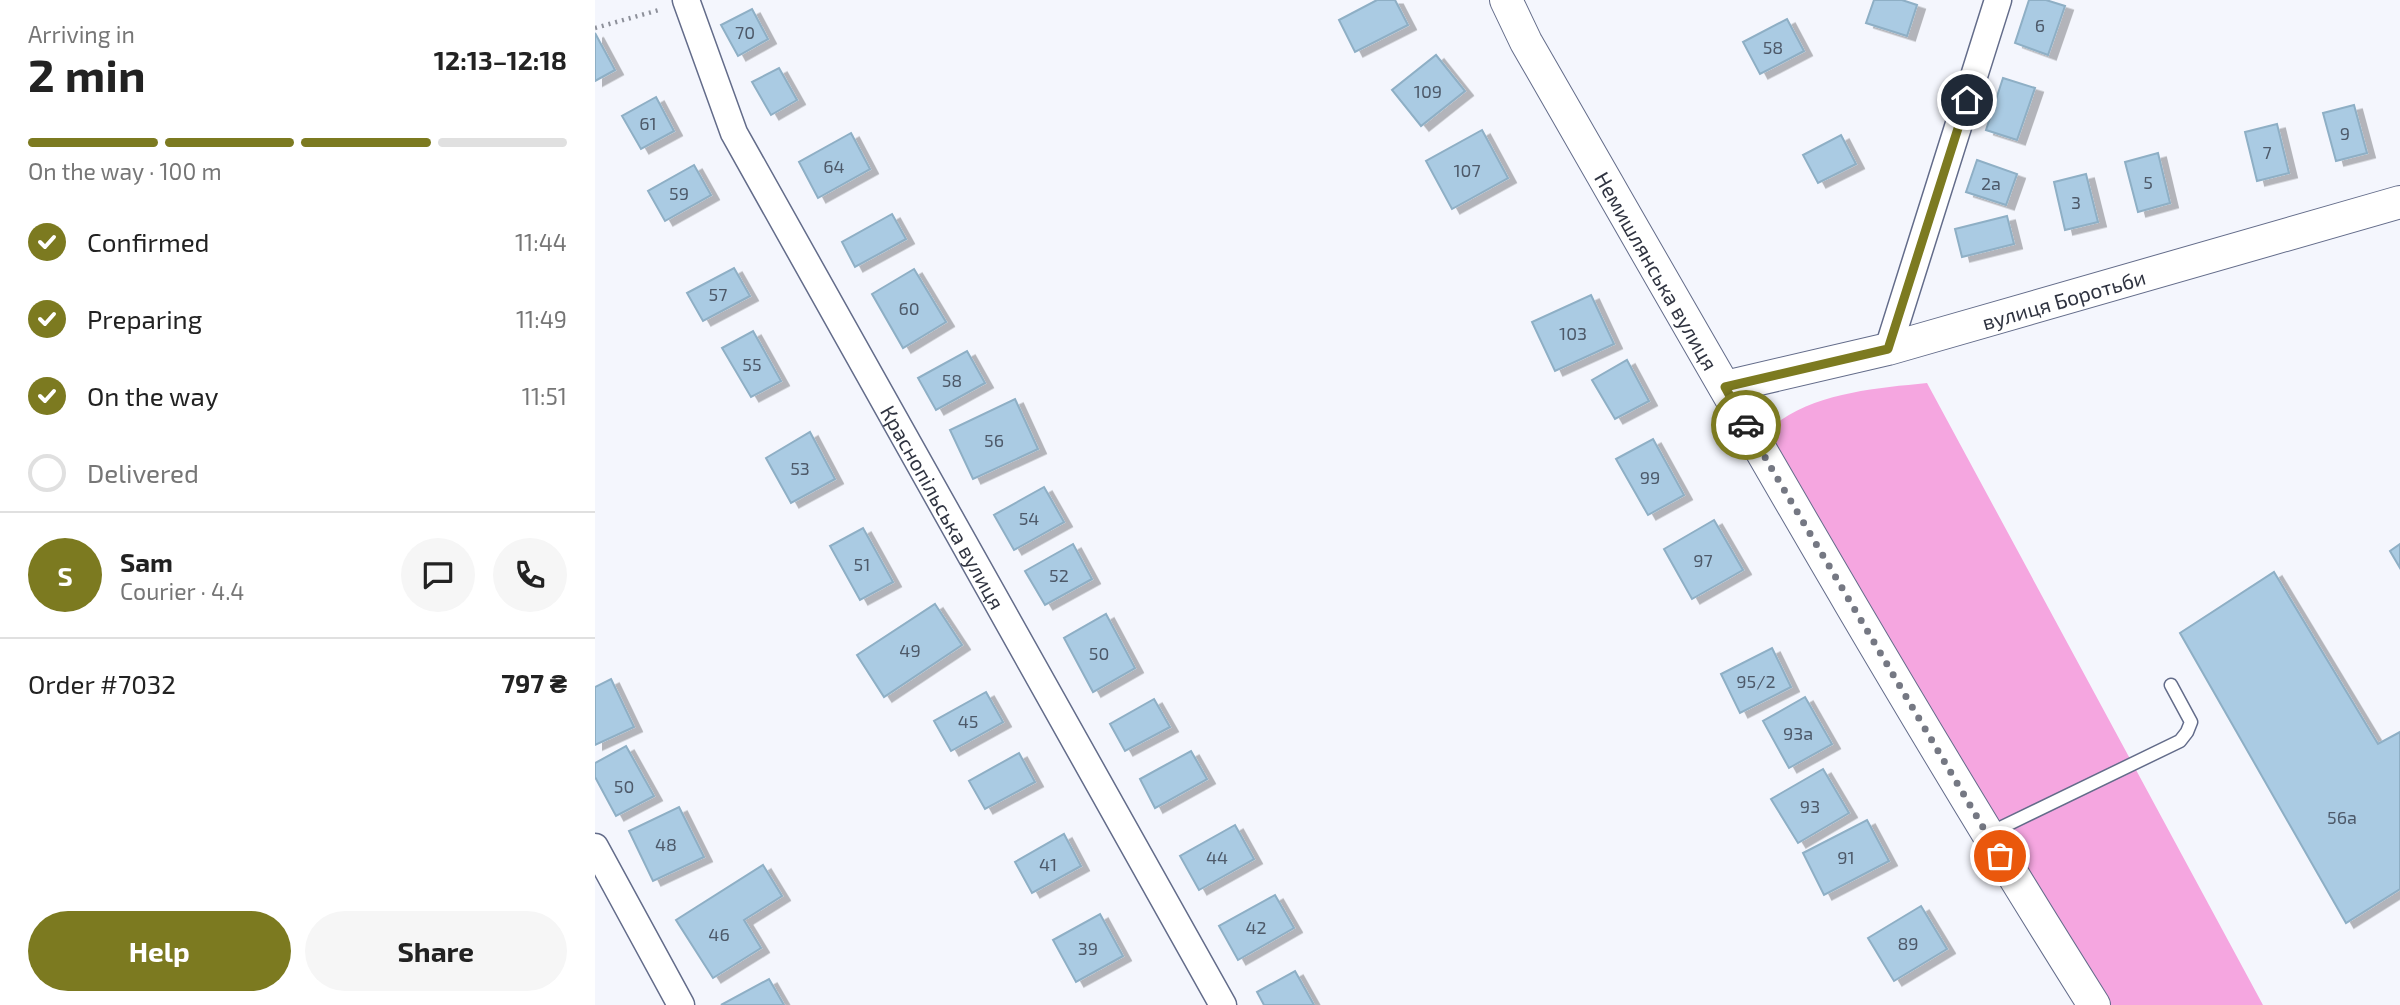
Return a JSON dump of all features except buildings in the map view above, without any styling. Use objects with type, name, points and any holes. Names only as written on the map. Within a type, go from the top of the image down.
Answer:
[{"type":"street","name":"Немишлянська вулиця","points":[[1506,0],[1526,42],[1987,835],[2094,1005]]},
{"type":"street","points":[[1888,349],[1998,0]]},
{"type":"street","name":"Краснопільська вулиця","points":[[687,1],[734,133],[1223,1005]]},
{"type":"street","name":"вулиця Боротьби","points":[[1725,387],[1888,349],[2400,202]]},
{"type":"street","points":[[595,847],[681,1005]]},
{"type":"lane","points":[[1987,835],[2180,741],[2191,722],[2171,685]]},
{"type":"path","points":[[595,28],[687,1]]},
{"type":"shaded area","points":[[1927,383],[2263,1005],[2094,1005],[1755,440],[1797,411],[1833,397]]},
{"type":"way so far","points":[[1746,425],[2000,856]]},
{"type":"route","points":[[1746,425],[1725,387],[1888,349],[1967,100]]}]
